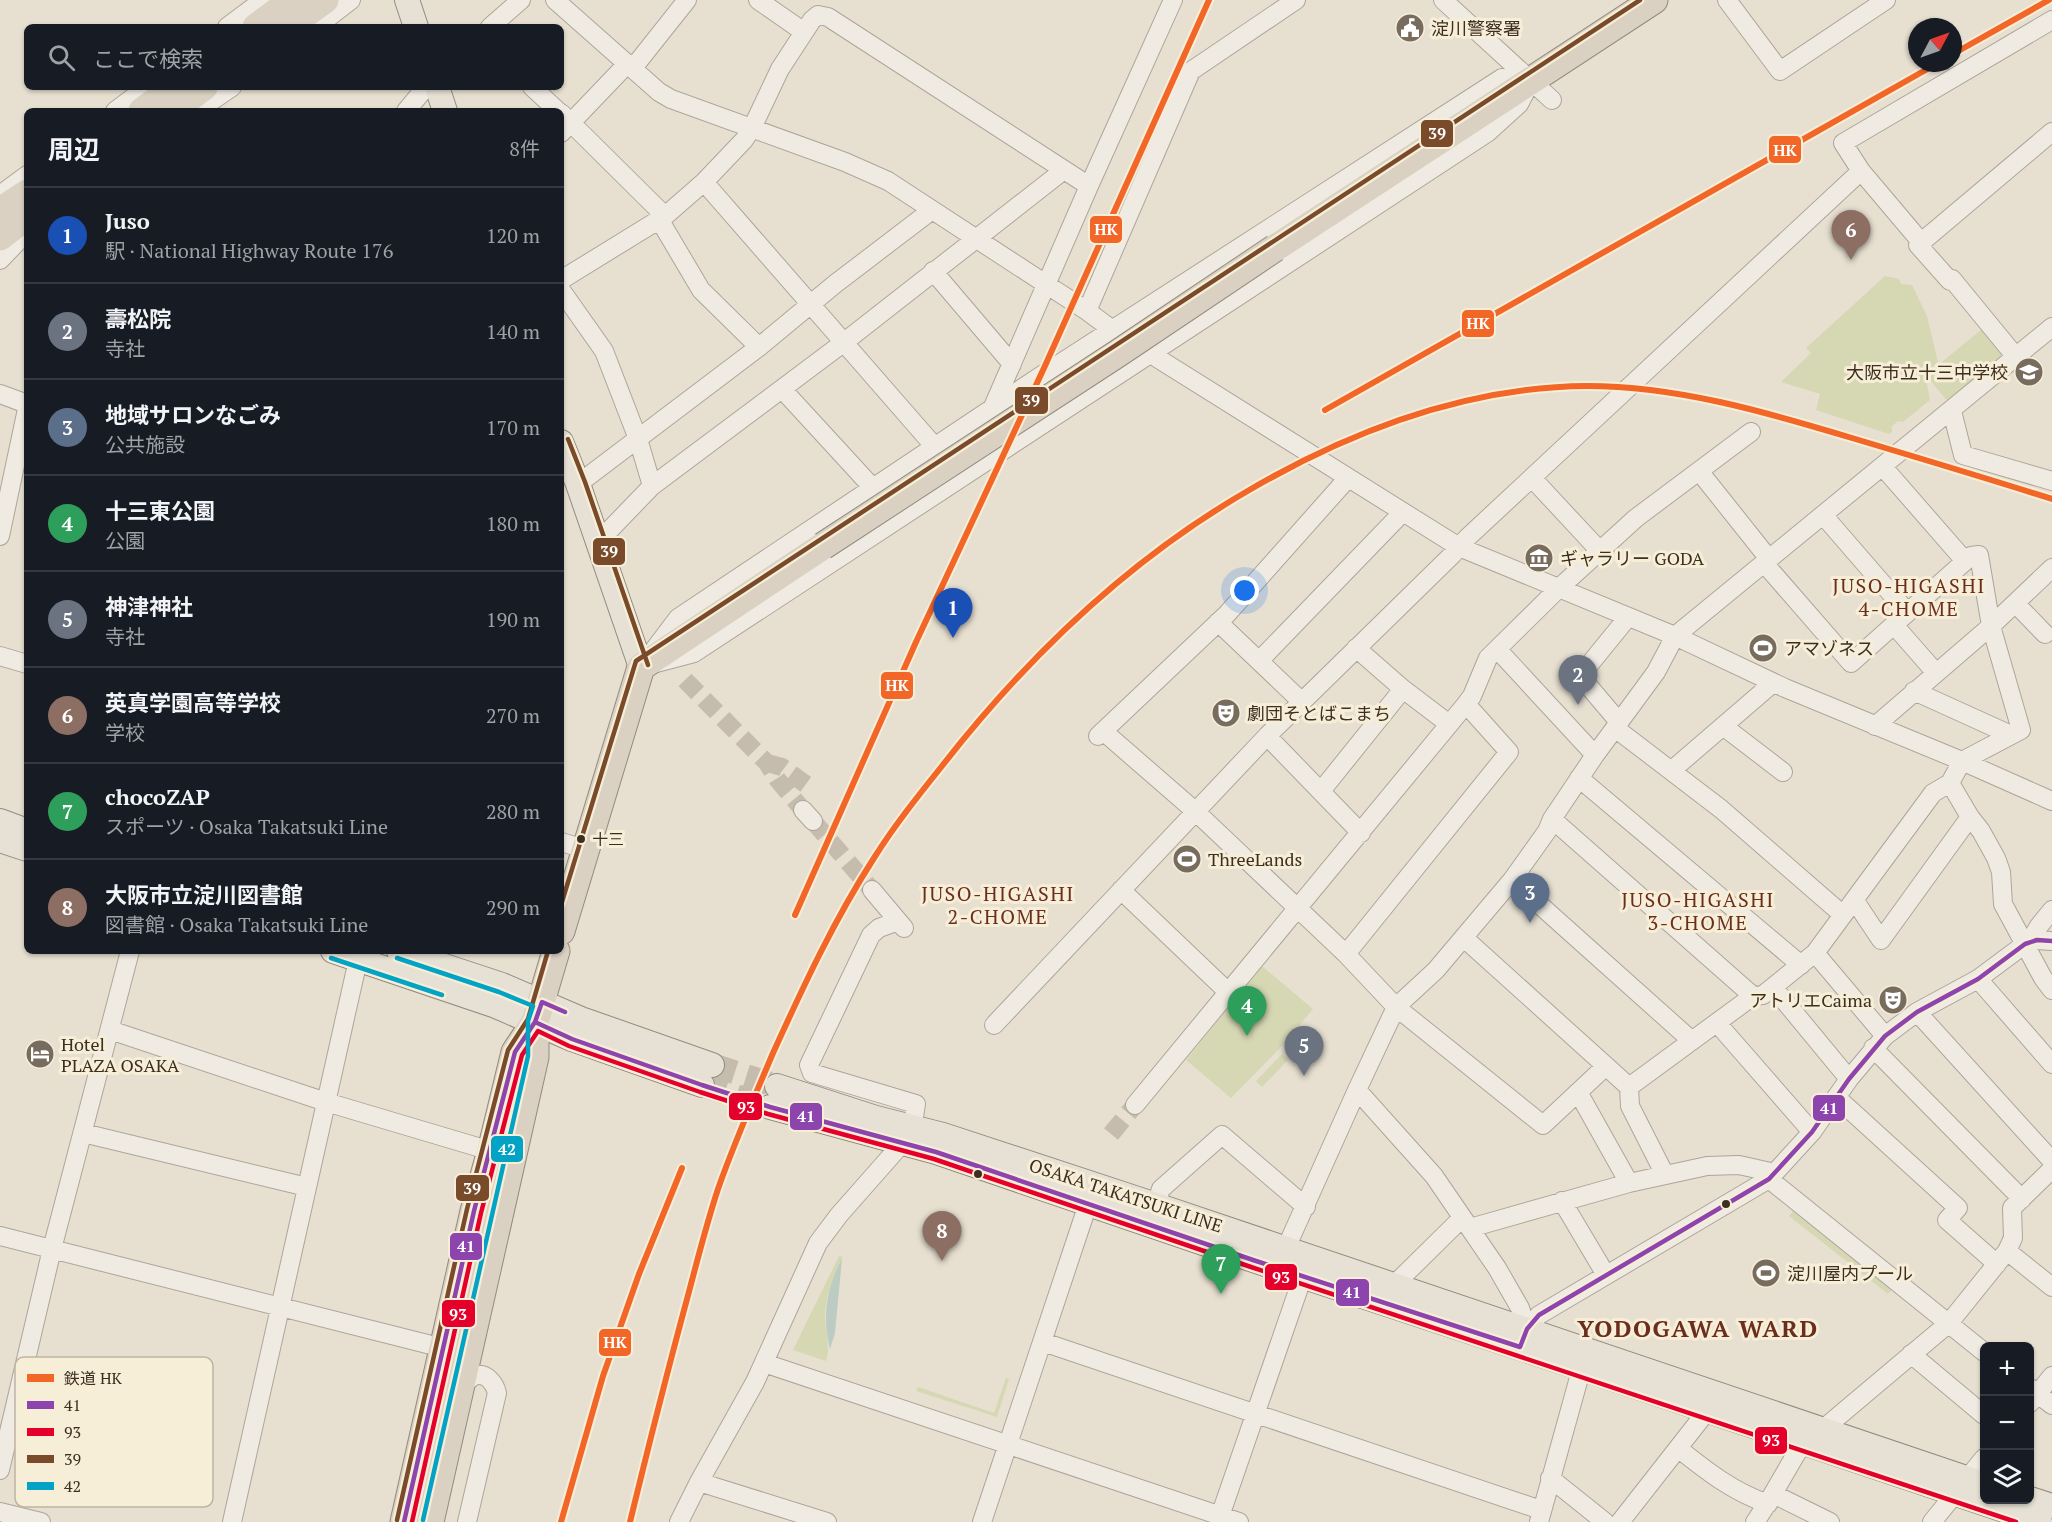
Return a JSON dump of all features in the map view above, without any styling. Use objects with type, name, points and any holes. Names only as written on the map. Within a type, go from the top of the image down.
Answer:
[{"type":"highway","points":[[260,24],[292,0]]},
{"type":"highway","points":[[291,24],[325,0]]},
{"type":"highway","points":[[564,910],[573,846],[641,667],[1654,0]]},
{"type":"highway","points":[[146,108],[171,90]]},
{"type":"highway","points":[[176,108],[200,90]]},
{"type":"highway","points":[[0,211],[24,195]]},
{"type":"highway","points":[[0,237],[24,218]]},
{"type":"highway","points":[[430,1522],[535,1057],[538,1012],[555,954]]},
{"type":"highway","points":[[404,1522],[474,1211],[515,1052],[538,1012]]},
{"type":"main road","points":[[407,0],[415,24]]},
{"type":"main road","points":[[438,90],[444,108]]},
{"type":"main road","points":[[564,449],[641,667]]},
{"type":"main road","points":[[0,821],[24,830]]},
{"type":"main road","points":[[0,840],[24,848]]},
{"type":"main road","points":[[341,954],[496,1006],[580,1019],[707,1075]]},
{"type":"main road","points":[[408,954],[502,985],[538,1012]]},
{"type":"main road","name":"OSAKA TAKATSUKI LINE","points":[[773,1096],[907,1135],[936,1152],[1303,1276],[1523,1338],[1812,1437],[1969,1486],[2040,1522]]},
{"type":"main road","name":"OSAKA TAKATSUKI LINE","points":[[907,1135],[943,1134],[1159,1197],[1286,1248],[1395,1284],[1523,1338]]},
{"type":"main road","name":"OSAKA TAKATSUKI LINE","points":[[1584,1358],[1707,1411],[1812,1437]]},
{"type":"main road","points":[[2034,1500],[2052,1506]]},
{"type":"street","points":[[231,24],[263,0]]},
{"type":"street","points":[[320,24],[351,0]]},
{"type":"street","points":[[493,24],[521,0]]},
{"type":"street","points":[[555,0],[659,92],[670,99],[867,171],[888,181],[1114,331],[1459,547],[1675,636],[1773,683],[2052,801]]},
{"type":"street","points":[[564,119],[630,66],[687,0]]},
{"type":"street","points":[[758,0],[804,32]]},
{"type":"street","points":[[992,409],[1173,0]]},
{"type":"street","points":[[1087,311],[1191,71],[1296,0]]},
{"type":"street","points":[[1443,0],[1552,100]]},
{"type":"street","points":[[1728,0],[1780,71],[1886,0]]},
{"type":"street","points":[[564,278],[662,217],[704,182],[744,140],[780,69],[812,20],[818,15],[828,17],[1089,186]]},
{"type":"street","points":[[1922,242],[1861,171],[1843,143],[2052,20]]},
{"type":"street","points":[[641,667],[678,618],[992,409],[1502,78],[1531,81]]},
{"type":"street","points":[[641,667],[694,653],[1487,133],[1518,104],[1531,81]]},
{"type":"street","points":[[119,108],[143,90]]},
{"type":"street","points":[[201,108],[228,90]]},
{"type":"street","points":[[408,108],[424,90]]},
{"type":"street","points":[[535,90],[552,108]]},
{"type":"street","points":[[564,121],[662,217],[701,290],[759,347]]},
{"type":"street","points":[[2016,357],[1952,279],[1950,281],[1918,245],[2052,132]]},
{"type":"street","points":[[598,542],[652,486],[843,343],[1064,170]]},
{"type":"street","points":[[994,1025],[1266,736],[1459,547],[1861,171]]},
{"type":"street","points":[[0,195],[24,177]]},
{"type":"street","points":[[704,182],[935,447]]},
{"type":"street","points":[[578,484],[759,347],[932,210]]},
{"type":"street","points":[[0,260],[24,235]]},
{"type":"street","points":[[933,271],[1012,364]]},
{"type":"street","points":[[564,294],[603,351],[638,440],[652,486]]},
{"type":"street","points":[[1219,1519],[1303,1276],[1286,1248],[1396,1006],[1436,970],[1512,880],[1547,831],[1552,819],[1579,778],[1656,672],[1675,636],[2052,327]]},
{"type":"street","points":[[782,389],[873,488]]},
{"type":"street","points":[[0,394],[24,403]]},
{"type":"street","points":[[1952,411],[1963,455],[2052,481]]},
{"type":"street","points":[[0,536],[24,423]]},
{"type":"street","points":[[1135,1105],[1466,704],[1472,696],[1488,658],[1599,550],[1636,518],[1751,432]]},
{"type":"street","points":[[1883,467],[1965,561]]},
{"type":"street","points":[[1629,1087],[1753,996],[1763,995],[1808,959],[1849,908],[1933,793],[1950,783],[1962,761],[2021,730],[1991,626],[1979,555],[1971,556],[1965,561],[1851,663],[1766,561],[1699,471]]},
{"type":"street","points":[[1348,478],[1218,622],[1100,734],[1195,810],[1346,954],[1396,1006],[1543,1125],[1606,1066]]},
{"type":"street","points":[[1532,478],[1599,550]]},
{"type":"street","points":[[1259,661],[1402,513]]},
{"type":"street","points":[[1823,515],[1907,612]]},
{"type":"street","points":[[1875,726],[1991,626],[2052,568]]},
{"type":"street","points":[[2015,603],[2045,634]]},
{"type":"street","points":[[1628,617],[1580,676],[1617,725],[1849,908],[1881,940],[1970,817]]},
{"type":"street","points":[[1218,622],[1302,702]]},
{"type":"street","points":[[1894,626],[1936,673]]},
{"type":"street","points":[[1356,648],[1403,689],[1449,724]]},
{"type":"street","points":[[1497,649],[1595,755]]},
{"type":"street","points":[[0,656],[24,663]]},
{"type":"street","points":[[1672,770],[1773,683]]},
{"type":"street","points":[[1321,791],[1403,689]]},
{"type":"street","points":[[1914,691],[2011,735]]},
{"type":"street","points":[[1346,954],[1509,752],[1466,704]]},
{"type":"street","points":[[1723,726],[1783,772]]},
{"type":"street","points":[[1266,736],[1360,833]]},
{"type":"street","points":[[1579,778],[1808,959],[1879,1042],[2022,1199]]},
{"type":"street","points":[[1950,783],[1970,817],[1982,831],[1996,858],[2001,872],[2003,904],[2027,943],[2043,978],[2052,990]]},
{"type":"street","points":[[1552,819],[1753,996]]},
{"type":"street","points":[[1512,880],[1692,1041]]},
{"type":"street","points":[[680,1522],[699,1482],[755,1382],[818,1243],[838,1215],[907,1135],[916,1104],[812,1073],[809,1065],[871,935],[879,927],[901,925],[872,890]]},
{"type":"street","points":[[1120,890],[1228,992]]},
{"type":"street","points":[[1523,1338],[1539,1315],[1772,1176],[1812,1132],[1849,1079],[1879,1042],[1917,1012],[1978,978],[2027,943],[2052,910]]},
{"type":"street","points":[[1464,938],[1629,1087],[1630,1106],[1665,1175]]},
{"type":"street","points":[[2027,943],[2052,941]]},
{"type":"street","points":[[27,1357],[52,1249],[129,954]]},
{"type":"street","points":[[232,1522],[358,960]]},
{"type":"street","points":[[1978,978],[2052,1064]]},
{"type":"street","points":[[1773,987],[1849,1079]]},
{"type":"street","points":[[1755,1522],[1784,1471],[1812,1437],[1948,1323],[2002,1257],[2013,1238],[2012,1208],[2052,1168],[1917,1012]]},
{"type":"street","points":[[1717,1023],[1812,1132]]},
{"type":"street","points":[[110,1030],[326,1102],[491,1151]]},
{"type":"street","points":[[1357,1090],[1425,1164],[1497,1268],[1520,1308],[1523,1338]]},
{"type":"street","points":[[1578,1092],[1629,1184]]},
{"type":"street","points":[[1836,1097],[1958,1208],[1947,1220],[2052,1287]]},
{"type":"street","points":[[83,1132],[307,1188]]},
{"type":"street","points":[[1159,1197],[1222,1135],[1306,1207]]},
{"type":"street","points":[[1395,1284],[1466,1223],[1707,1166],[1728,1164],[1749,1166],[1772,1176],[1980,1349]]},
{"type":"street","points":[[1563,1201],[1606,1275]]},
{"type":"street","points":[[982,1522],[1088,1204]]},
{"type":"street","points":[[0,1236],[443,1348]]},
{"type":"street","points":[[1042,1342],[1255,1413],[1540,1516],[1584,1358]]},
{"type":"street","points":[[1911,1354],[1980,1411]]},
{"type":"street","points":[[764,1363],[1008,1444],[1219,1519],[1239,1522]]},
{"type":"street","points":[[460,1394],[474,1376],[482,1375],[495,1385],[497,1393],[467,1522]]},
{"type":"street","points":[[2034,1393],[2052,1376]]},
{"type":"street","points":[[2034,1396],[2052,1405]]},
{"type":"street","points":[[0,1470],[15,1406]]},
{"type":"street","points":[[1550,1478],[1618,1521],[1679,1449],[1707,1411]]},
{"type":"street","points":[[1679,1449],[1721,1482],[1748,1497],[1770,1499],[1830,1522]]},
{"type":"street","points":[[1932,1522],[1969,1486],[1980,1465]]},
{"type":"street","points":[[699,1482],[827,1522]]},
{"type":"street","points":[[0,1512],[40,1522]]},
{"type":"green space","points":[[1885,276],[1899,279],[1901,284],[1912,285],[1927,316],[1938,362],[1925,374],[1930,400],[1903,422],[1898,421],[1892,426],[1892,432],[1889,434],[1816,410],[1820,394],[1781,382],[1811,353],[1806,348]]},
{"type":"green space","points":[[1982,329],[2001,352],[2001,359],[1948,402],[1926,375]]},
{"type":"green space","points":[[1262,966],[1313,1009],[1285,1043],[1231,1098],[1186,1060]]},
{"type":"green space","points":[[1282,1054],[1288,1060],[1262,1087],[1256,1081]]},
{"type":"green space","points":[[1794,1210],[1893,1288],[1888,1294],[1789,1216]]},
{"type":"green space","points":[[839,1256],[843,1257],[831,1285],[826,1307],[828,1350],[826,1361],[793,1350]]},
{"type":"green space","points":[[1006,1378],[1009,1379],[997,1417],[916,1391],[918,1387],[994,1413]]},
{"type":"shaded area","points":[[842,1259],[835,1333],[830,1349],[826,1326],[827,1303],[832,1281]]},
{"type":"tunnel","points":[[685,680],[767,763],[803,810]]},
{"type":"tunnel","points":[[767,763],[782,767],[808,786]]},
{"type":"tunnel","points":[[813,821],[872,890]]},
{"type":"tunnel","points":[[712,1065],[777,1086]]},
{"type":"tunnel","points":[[702,1085],[770,1107]]},
{"type":"tunnel","points":[[1111,1134],[1135,1105]]},
{"type":"rail line","name":"HK","points":[[795,915],[916,642],[1044,368],[1209,0]]},
{"type":"rail line","name":"HK","points":[[1962,49],[2049,0]]},
{"type":"rail line","name":"HK","points":[[1325,410],[1922,72]]},
{"type":"rail line","name":"HK","points":[[630,1522],[718,1189],[773,1053],[832,930],[859,881],[906,811],[975,725],[1045,648],[1122,578],[1163,546],[1206,516],[1251,489],[1330,448],[1370,431],[1455,403],[1542,388],[1621,387],[1654,390],[1721,402],[1820,428],[2052,499]]},
{"type":"rail line","name":"HK","points":[[561,1522],[603,1376],[639,1274],[682,1168]]},
{"type":"transit line","name":"39","points":[[564,895],[636,661],[1640,0]]},
{"type":"transit line","name":"39","points":[[568,439],[648,665]]},
{"type":"transit line","name":"41","points":[[535,1022],[572,1039],[702,1085],[770,1107],[936,1152],[1253,1260],[1520,1347],[1527,1329],[1539,1315],[1769,1179],[1812,1132],[1849,1079],[1885,1036],[1917,1012],[1978,979],[2025,944],[2037,940],[2052,941]]},
{"type":"transit line","name":"39","points":[[397,1520],[467,1209],[508,1050],[528,1019],[547,954]]},
{"type":"transit line","name":"42","points":[[331,958],[442,995]]},
{"type":"transit line","name":"42","points":[[397,958],[499,992],[533,1006],[528,1021],[528,1056],[423,1520]]},
{"type":"transit line","name":"41","points":[[404,1522],[474,1211],[515,1052],[535,1022],[542,1002],[565,1012]]},
{"type":"transit line","name":"93","points":[[412,1522],[481,1213],[522,1055],[538,1031],[569,1046],[700,1092],[768,1114],[934,1159],[2016,1522]]},
{"type":"place","name":"淀川警察署","points":[[1410,28]]},
{"type":"place","name":"英真学園高等学校","points":[[1851,260]]},
{"type":"place","name":"大阪市立十三中学校","points":[[2029,372]]},
{"type":"place","name":"ギャラリー GODA","points":[[1539,558]]},
{"type":"place","name":"Juso","points":[[953,638]]},
{"type":"place","name":"アマゾネス","points":[[1763,648]]},
{"type":"place","name":"壽松院","points":[[1578,705]]},
{"type":"place","name":"劇団そとばこまち","points":[[1226,713]]},
{"type":"place","name":"十三","points":[[581,839]]},
{"type":"place","name":"ThreeLands","points":[[1187,859]]},
{"type":"place","name":"地域サロンなごみ","points":[[1530,923]]},
{"type":"place","name":"アトリエCaima","points":[[1893,1000]]},
{"type":"place","name":"十三東公園","points":[[1247,1036]]},
{"type":"place","name":"Hotel PLAZA OSAKA","points":[[40,1054]]},
{"type":"place","name":"神津神社","points":[[1304,1076]]},
{"type":"place","name":"大阪市立淀川図書館","points":[[942,1261]]},
{"type":"place","name":"淀川屋内プール","points":[[1766,1273]]},
{"type":"place","name":"chocoZAP","points":[[1221,1294]]},
{"type":"district","name":"JUSO-HIGASHI 4-CHOME","points":[[1909,596]]},
{"type":"district","name":"JUSO-HIGASHI 2-CHOME","points":[[998,904]]},
{"type":"district","name":"JUSO-HIGASHI 3-CHOME","points":[[1698,910]]},
{"type":"district","name":"YODOGAWA WARD","points":[[1698,1328]]}]
